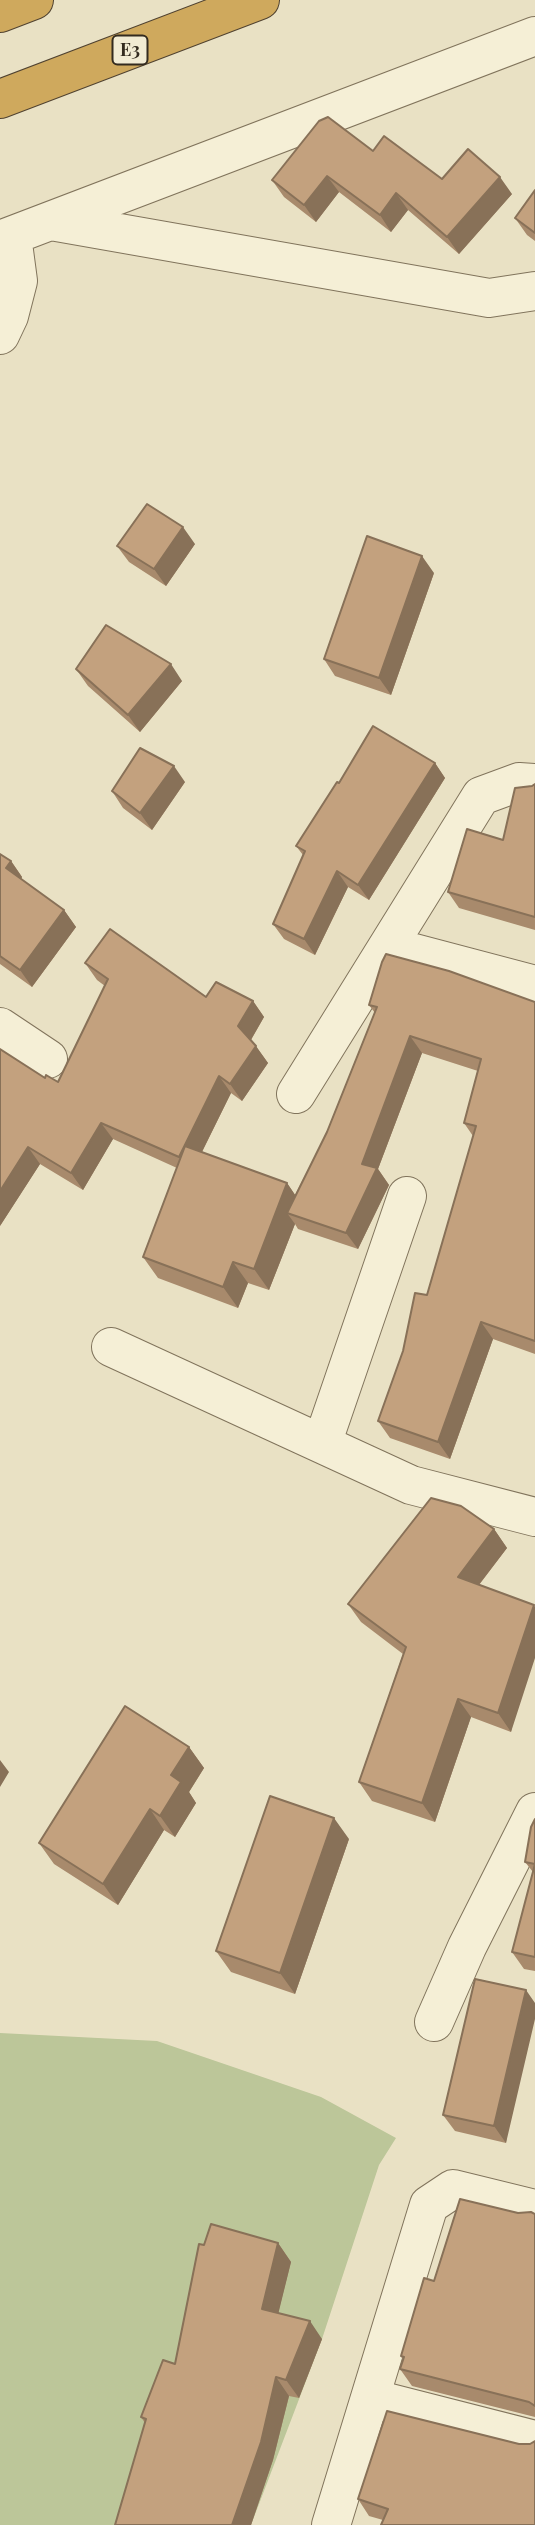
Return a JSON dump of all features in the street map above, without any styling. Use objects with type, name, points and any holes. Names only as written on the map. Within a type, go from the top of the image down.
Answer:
[{"type":"highway","points":[[0,13],[34,0]]},
{"type":"highway","name":"E3","points":[[0,99],[260,0]]},
{"type":"street","points":[[0,335],[9,316],[18,281],[6,238],[535,36]]},
{"type":"street","points":[[51,221],[489,299],[535,291]]},
{"type":"street","points":[[296,1094],[481,796],[519,782],[535,783]]},
{"type":"street","points":[[388,946],[535,985]]},
{"type":"street","points":[[0,1027],[48,1059]]},
{"type":"street","points":[[322,1444],[407,1196]]},
{"type":"street","points":[[111,1347],[411,1485],[535,1517]]},
{"type":"street","points":[[434,2022],[467,1947],[535,1812]]},
{"type":"street","points":[[331,2525],[429,2205],[453,2189],[535,2208]]},
{"type":"street","points":[[370,2398],[535,2440]]},
{"type":"green space","points":[[0,2033],[157,2041],[321,2097],[396,2138],[379,2165],[322,2339],[251,2525],[0,2525]]},
{"type":"building","points":[[328,117],[373,151],[384,136],[442,179],[468,149],[500,177],[447,237],[396,193],[380,215],[327,176],[304,205],[272,180],[319,121]]},
{"type":"building","points":[[535,190],[535,233],[515,218]]},
{"type":"building","points":[[147,504],[183,527],[154,569],[117,546]]},
{"type":"building","points":[[367,536],[422,556],[379,678],[324,659]]},
{"type":"building","points":[[106,625],[171,664],[128,715],[76,669]]},
{"type":"building","points":[[373,726],[435,763],[358,885],[337,871],[304,939],[273,924],[305,851],[296,846],[337,782],[339,783]]},
{"type":"building","points":[[140,748],[174,766],[140,813],[112,791]]},
{"type":"building","points":[[535,784],[535,917],[448,892],[467,829],[503,840],[515,788]]},
{"type":"building","points":[[0,854],[11,861],[6,868],[64,910],[20,970],[0,956]]},
{"type":"building","points":[[110,929],[206,997],[216,982],[253,1001],[238,1026],[256,1046],[230,1084],[219,1076],[179,1157],[101,1123],[71,1173],[28,1147],[0,1191],[0,1049],[45,1078],[46,1075],[58,1082],[108,979],[85,963]]},
{"type":"building","points":[[386,954],[449,971],[535,1002],[535,1341],[481,1322],[438,1442],[378,1421],[403,1351],[415,1293],[427,1295],[476,1126],[464,1123],[481,1059],[410,1036],[362,1164],[377,1168],[346,1233],[287,1213],[327,1132],[377,1007],[369,1005]]},
{"type":"building","points":[[185,1146],[287,1183],[254,1269],[233,1262],[223,1287],[143,1257]]},
{"type":"building","points":[[431,1498],[461,1506],[494,1529],[458,1577],[534,1605],[498,1713],[458,1699],[422,1803],[359,1782],[406,1647],[348,1604]]},
{"type":"building","points":[[125,1706],[189,1747],[171,1775],[181,1782],[160,1816],[150,1809],[103,1884],[39,1843]]},
{"type":"building","points":[[270,1796],[334,1818],[280,1973],[216,1951]]},
{"type":"building","points":[[535,1819],[535,1864],[525,1862]]},
{"type":"building","points":[[535,1864],[535,1957],[512,1952]]},
{"type":"building","points":[[475,1979],[526,1990],[494,2126],[443,2115]]},
{"type":"building","points":[[460,2199],[518,2213],[535,2214],[535,2406],[529,2402],[400,2369],[404,2357],[401,2356],[424,2278],[434,2281]]},
{"type":"building","points":[[211,2224],[278,2243],[262,2309],[310,2321],[286,2380],[276,2377],[261,2442],[232,2525],[115,2525],[146,2419],[141,2417],[163,2360],[175,2364],[199,2244],[204,2245]]},
{"type":"building","points":[[387,2411],[519,2444],[535,2441],[535,2525],[381,2525],[388,2509],[358,2499]]}]
